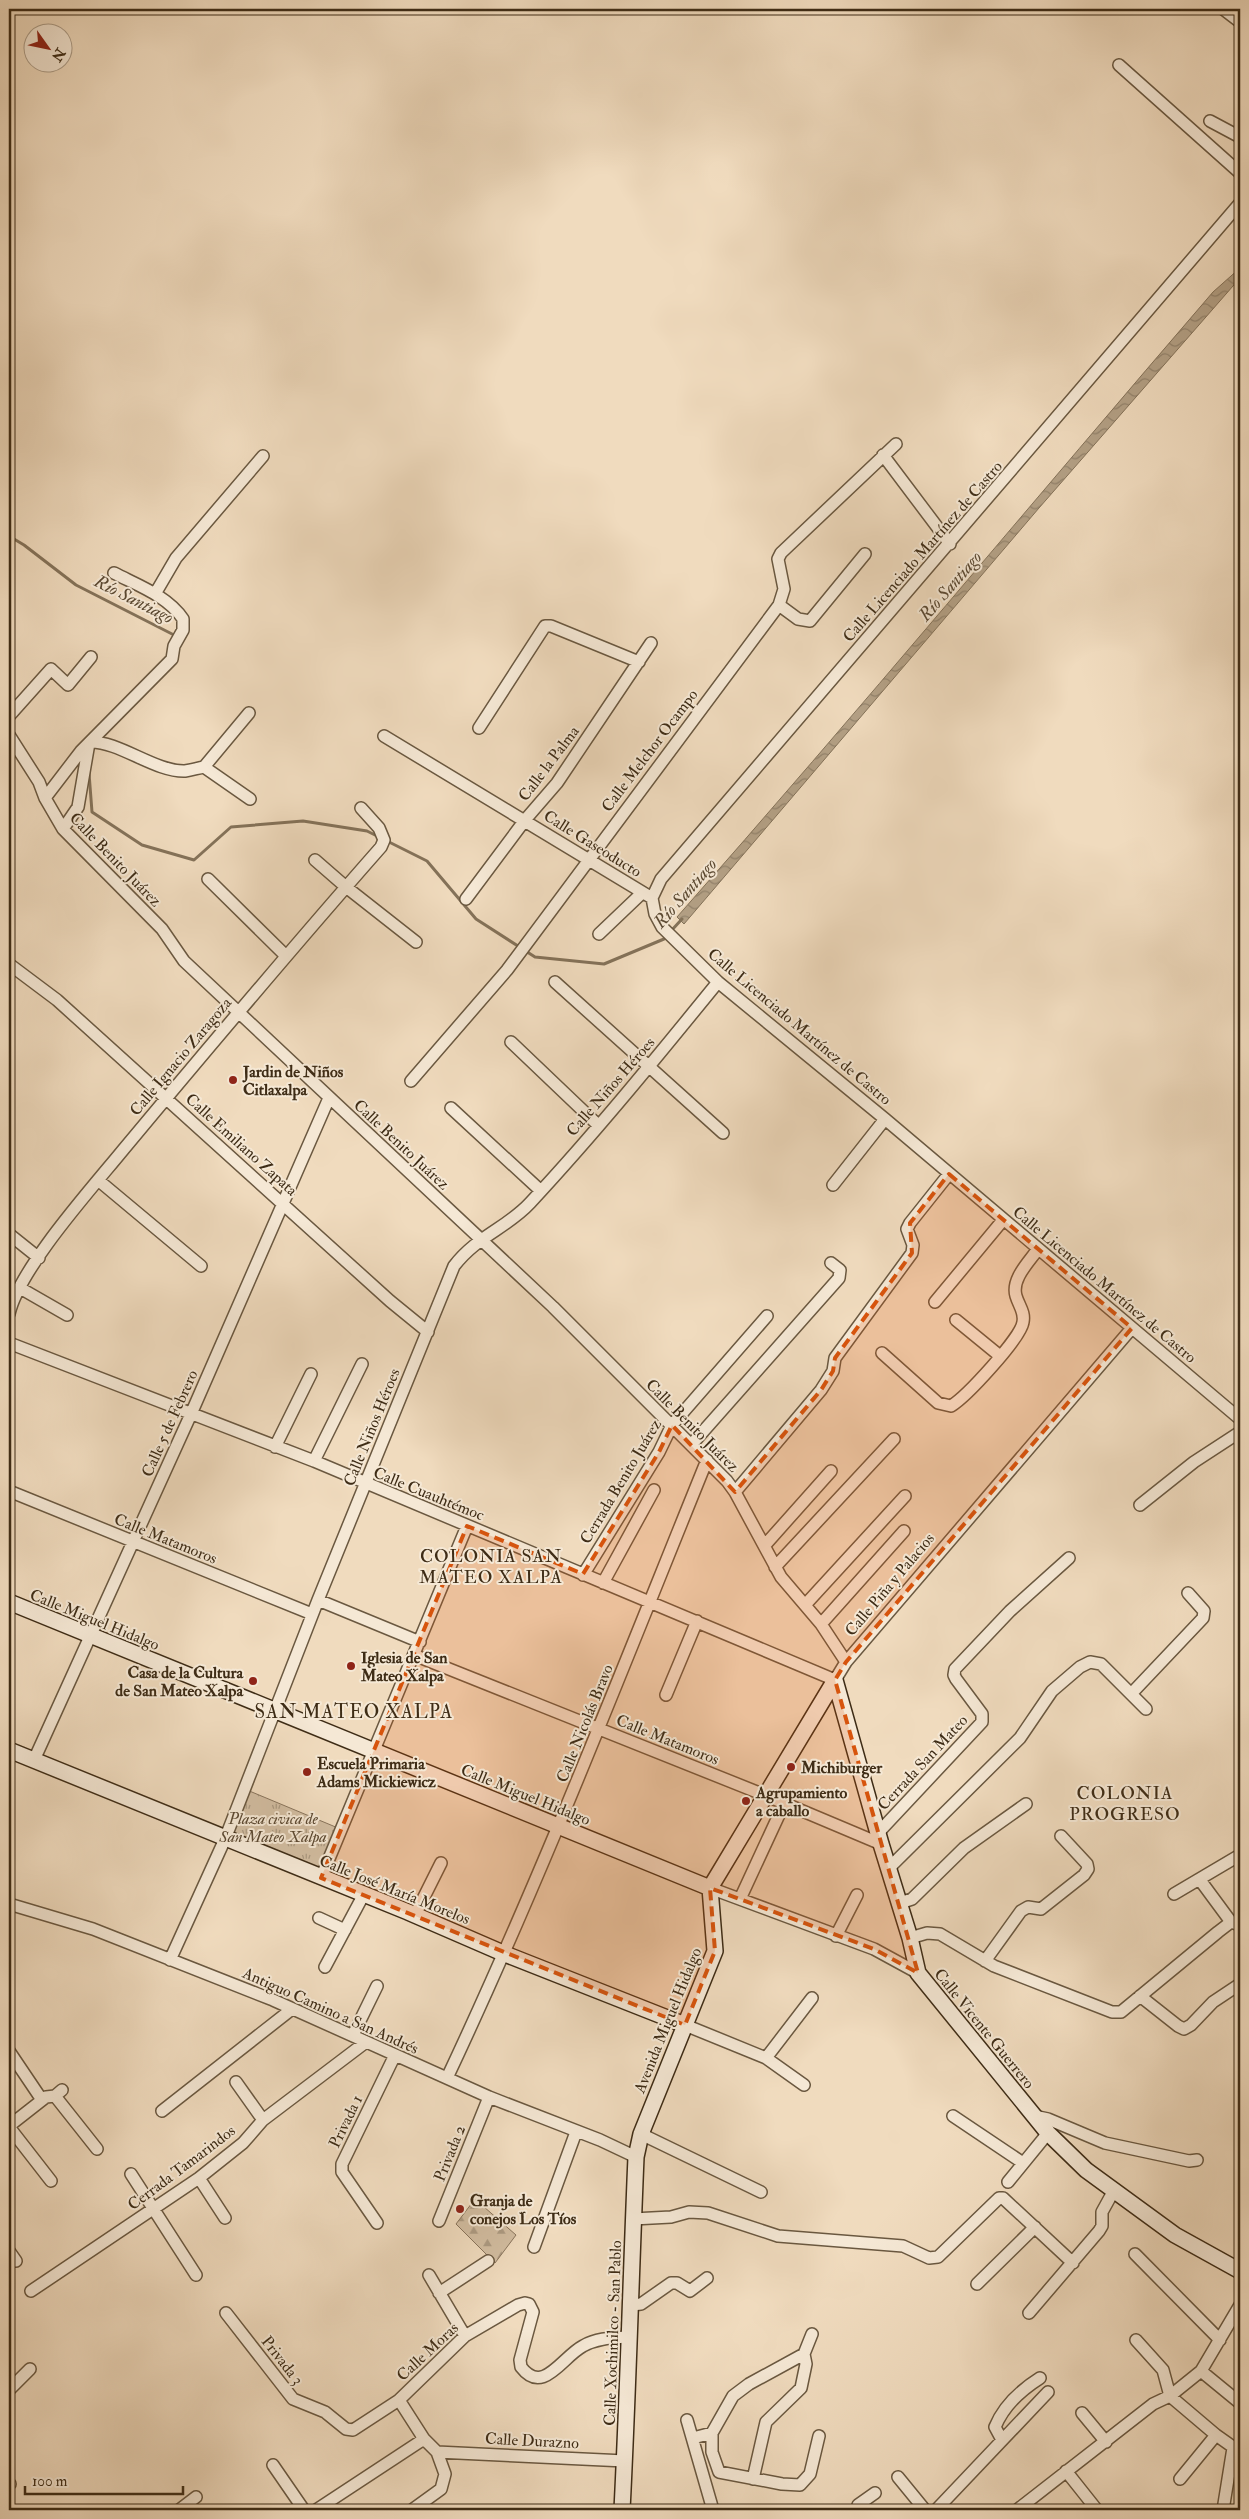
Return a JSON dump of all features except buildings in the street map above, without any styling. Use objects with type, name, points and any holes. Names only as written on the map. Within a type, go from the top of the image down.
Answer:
[{"type":"main road","name":"Calle Miguel Hidalgo","points":[[9,1602],[710,1888]]},
{"type":"main road","name":"Calle Vicente Guerrero","points":[[835,1680],[879,1838],[910,1938],[918,1973],[1048,2133],[1086,2170],[1113,2192],[1175,2235],[1240,2271]]},
{"type":"main road","name":"Calle Piña y Palacios","points":[[710,1888],[835,1680]]},
{"type":"main road","name":"Calle José María Morelos","points":[[9,1750],[364,1894],[505,1954],[685,2024]]},
{"type":"main road","name":"Avenida Miguel Hidalgo","points":[[636,2157],[641,2134],[715,1951],[710,1888]]},
{"type":"main road","name":"Calle Xochimilco - San Pablo","points":[[622,2510],[628,2337],[632,2305],[636,2157]]},
{"type":"street","points":[[1223,9],[1240,22]]},
{"type":"street","points":[[1119,65],[1240,173]]},
{"type":"street","points":[[1210,121],[1240,137]]},
{"type":"street","name":"Calle Licenciado Martínez de Castro","points":[[599,934],[647,896],[1240,203]]},
{"type":"street","name":"Calle Melchor Ocampo","points":[[411,1081],[494,986],[779,604],[784,589],[778,559],[781,553],[896,444]]},
{"type":"street","points":[[883,455],[950,544]]},
{"type":"street","points":[[155,594],[176,558],[263,456]]},
{"type":"street","points":[[779,604],[798,620],[810,621],[864,554]]},
{"type":"street","points":[[44,798],[172,660],[174,646],[183,630],[183,619],[179,613],[155,594],[114,573]]},
{"type":"street","points":[[479,728],[545,626],[552,626],[639,662]]},
{"type":"street","name":"Calle la Palma","points":[[466,899],[525,820],[557,783],[651,643]]},
{"type":"street","points":[[9,716],[51,670],[68,685],[91,657]]},
{"type":"street","points":[[96,742],[149,762],[184,771],[204,767],[249,713]]},
{"type":"street","name":"Calle Benito Juárez","points":[[9,736],[39,782],[44,798],[63,829],[162,929],[184,961],[553,1307],[615,1371],[707,1460],[735,1492],[765,1545],[775,1567],[820,1624],[846,1662]]},
{"type":"street","name":"Calle Gaseoducto","points":[[384,736],[588,858],[647,896]]},
{"type":"street","points":[[63,829],[78,807],[96,742]]},
{"type":"street","points":[[204,767],[250,799]]},
{"type":"street","name":"Calle Ignacio Zaragoza","points":[[9,1314],[20,1288],[39,1258],[98,1180],[285,955],[381,848],[384,840],[380,829],[361,808]]},
{"type":"street","points":[[315,860],[416,942]]},
{"type":"street","points":[[208,879],[285,955]]},
{"type":"street","name":"Calle Licenciado Martínez de Castro","points":[[647,896],[662,927],[718,982],[885,1119],[1240,1419]]},
{"type":"street","name":"Calle Emiliano Zapata","points":[[9,964],[57,1000],[167,1097],[390,1301],[428,1332]]},
{"type":"street","points":[[556,982],[723,1133]]},
{"type":"street","name":"Calle Niños Héroes","points":[[170,1960],[225,1839],[312,1614],[454,1266],[480,1239],[528,1206],[650,1066],[718,982]]},
{"type":"street","points":[[511,1042],[598,1125]]},
{"type":"street","name":"Calle 5 de Febrero","points":[[34,1760],[192,1414],[329,1098]]},
{"type":"street","points":[[451,1108],[541,1191]]},
{"type":"street","points":[[833,1185],[885,1119]]},
{"type":"street","name":"Calle Benito Juárez","points":[[735,1492],[821,1390],[833,1371],[835,1358],[912,1253],[913,1245],[907,1230],[910,1223],[949,1174]]},
{"type":"street","points":[[98,1180],[201,1266]]},
{"type":"street","points":[[935,1302],[1003,1220]]},
{"type":"street","points":[[9,1234],[39,1258]]},
{"type":"street","points":[[882,1353],[938,1403],[951,1406],[961,1400],[1000,1356],[1023,1324],[1024,1313],[1015,1295],[1017,1280],[1038,1249]]},
{"type":"street","points":[[692,1444],[839,1278],[840,1270],[831,1263]]},
{"type":"street","points":[[20,1288],[67,1315]]},
{"type":"street","name":"Cerrada Benito Juárez","points":[[583,1574],[659,1452],[672,1425],[767,1316]]},
{"type":"street","points":[[956,1320],[1000,1356]]},
{"type":"street","name":"Calle Piña y Palacios","points":[[835,1680],[846,1662],[1132,1328]]},
{"type":"street","name":"Calle Cuauhtémoc","points":[[9,1343],[314,1462],[835,1680]]},
{"type":"street","points":[[314,1462],[362,1364]]},
{"type":"street","points":[[275,1447],[311,1374]]},
{"type":"street","points":[[1140,1505],[1194,1462],[1240,1432]]},
{"type":"street","points":[[775,1567],[894,1439]]},
{"type":"street","name":"Calle Nicolás Bravo","points":[[447,2078],[505,1954],[560,1826],[707,1460]]},
{"type":"street","points":[[765,1545],[831,1471]]},
{"type":"street","points":[[603,1583],[654,1490]]},
{"type":"street","name":"Calle Matamoros","points":[[9,1491],[312,1614]]},
{"type":"street","points":[[805,1605],[905,1496]]},
{"type":"street","points":[[321,1878],[467,1526]]},
{"type":"street","points":[[820,1624],[904,1531]]},
{"type":"street","name":"Cerrada San Mateo","points":[[879,1838],[982,1722],[982,1714],[956,1680],[954,1675],[955,1669],[1010,1611],[1069,1558]]},
{"type":"street","points":[[1131,1694],[1203,1618],[1204,1611],[1188,1593]]},
{"type":"street","points":[[318,1600],[420,1642]]},
{"type":"street","points":[[666,1695],[697,1621]]},
{"type":"street","name":"Calle Matamoros","points":[[414,1656],[784,1804],[879,1838]]},
{"type":"street","points":[[889,1868],[1020,1738],[1052,1691],[1080,1667],[1090,1662],[1101,1664],[1146,1709]]},
{"type":"street","points":[[740,1899],[784,1804]]},
{"type":"street","points":[[900,1903],[912,1899],[964,1848],[1026,1804]]},
{"type":"street","points":[[985,1961],[1021,1911],[1028,1907],[1041,1909],[1084,1875],[1088,1869],[1087,1864],[1061,1836]]},
{"type":"street","points":[[1174,1894],[1240,1855]]},
{"type":"street","points":[[415,1915],[441,1862]]},
{"type":"street","points":[[910,1938],[927,1932],[940,1934],[985,1961],[1112,2012],[1121,2012],[1236,1924],[1200,1880]]},
{"type":"street","name":"Calle Miguel Hidalgo","points":[[710,1888],[874,1949],[918,1973]]},
{"type":"street","points":[[325,1967],[364,1894]]},
{"type":"street","points":[[836,1936],[857,1895]]},
{"type":"street","name":"Antiguo Camino a San Andrés","points":[[9,1904],[92,1929],[292,2009],[489,2097],[636,2157]]},
{"type":"street","points":[[319,1918],[345,1930]]},
{"type":"street","points":[[1140,1996],[1178,2026],[1184,2028],[1191,2025],[1227,1991],[1240,1984]]},
{"type":"street","points":[[353,2035],[377,1986]]},
{"type":"street","points":[[766,2058],[812,1998]]},
{"type":"street","points":[[162,2111],[292,2009]]},
{"type":"street","points":[[685,2024],[766,2058],[804,2085]]},
{"type":"street","name":"Cerrada Tamarindos","points":[[31,2291],[199,2178],[242,2143],[263,2120],[366,2042]]},
{"type":"street","points":[[9,2051],[42,2100]]},
{"type":"street","name":"Privada 1","points":[[377,2223],[342,2172],[342,2164],[395,2055]]},
{"type":"street","points":[[236,2082],[263,2120]]},
{"type":"street","points":[[51,2181],[9,2126],[42,2100],[59,2093],[97,2149]]},
{"type":"street","name":"Privada 2","points":[[439,2221],[489,2097]]},
{"type":"street","points":[[953,2116],[1023,2163]]},
{"type":"street","points":[[1034,2116],[1048,2119],[1105,2143],[1184,2160],[1197,2160]]},
{"type":"street","points":[[534,2247],[576,2132]]},
{"type":"street","points":[[1008,2182],[1048,2133]]},
{"type":"street","points":[[641,2134],[761,2192]]},
{"type":"street","points":[[131,2174],[196,2275]]},
{"type":"street","points":[[199,2178],[225,2218]]},
{"type":"street","points":[[1029,2313],[1102,2226],[1102,2212],[1113,2192]]},
{"type":"street","points":[[634,2219],[672,2216],[689,2212],[708,2213],[778,2236],[903,2246],[929,2258],[938,2257],[999,2198],[1008,2202],[1072,2263]]},
{"type":"street","points":[[977,2284],[1035,2227]]},
{"type":"street","points":[[9,2251],[16,2261]]},
{"type":"street","points":[[1135,2254],[1220,2340]]},
{"type":"street","points":[[439,2293],[488,2261]]},
{"type":"street","points":[[428,2275],[465,2336]]},
{"type":"street","points":[[632,2305],[641,2304],[671,2283],[677,2283],[690,2291],[707,2278]]},
{"type":"street","name":"Calle Moras","points":[[438,2452],[424,2440],[399,2400],[465,2336],[518,2305],[530,2304],[532,2312],[520,2367],[532,2378],[540,2379],[552,2372],[580,2347],[594,2340],[628,2337]]},
{"type":"street","points":[[1017,2510],[1031,2506],[1066,2471],[1153,2404],[1170,2396],[1201,2371],[1240,2305]]},
{"type":"street","name":"Privada 3","points":[[226,2314],[293,2400],[325,2412],[346,2430],[353,2430],[399,2400]]},
{"type":"street","points":[[754,2479],[766,2422],[801,2388],[806,2364],[804,2354],[812,2334]]},
{"type":"street","points":[[1136,2340],[1163,2370],[1170,2396],[1237,2450],[1223,2510]]},
{"type":"street","points":[[804,2354],[749,2384],[733,2396],[712,2433],[712,2452],[719,2472],[800,2485],[810,2474],[819,2436]]},
{"type":"street","points":[[9,2390],[30,2369]]},
{"type":"street","points":[[1201,2371],[1240,2403]]},
{"type":"street","points":[[1002,2440],[994,2426],[999,2416],[1022,2389],[1040,2378]]},
{"type":"street","points":[[936,2510],[1048,2392]]},
{"type":"street","points":[[1082,2413],[1106,2442]]},
{"type":"street","points":[[687,2420],[693,2438],[709,2509]]},
{"type":"street","points":[[693,2438],[712,2433]]},
{"type":"street","points":[[1180,2479],[1216,2435]]},
{"type":"street","points":[[316,2510],[424,2440]]},
{"type":"street","points":[[412,2510],[441,2489],[444,2484],[445,2474],[438,2452]]},
{"type":"street","name":"Calle Durazno","points":[[438,2452],[624,2461]]},
{"type":"street","points":[[273,2465],[304,2510]]},
{"type":"street","points":[[1066,2471],[1097,2510]]},
{"type":"street","points":[[898,2477],[925,2510]]},
{"type":"street","points":[[857,2510],[858,2505],[875,2493]]},
{"type":"street","points":[[179,2510],[196,2497]]},
{"type":"highlighted area","points":[[949,1174],[1132,1328],[846,1662],[835,1680],[918,1973],[874,1949],[710,1888],[715,1951],[685,2025],[321,1878],[467,1526],[583,1574],[659,1452],[672,1425],[735,1492],[821,1390],[833,1371],[835,1358],[912,1253],[910,1223]]},
{"type":"green space","name":"Plaza civica de San Mateo Xalpa","points":[[247,1790],[338,1828],[321,1873],[227,1834]]},
{"type":"green space","points":[[475,2199],[516,2235],[495,2263],[456,2224]]},
{"type":"water","points":[[1240,268],[1240,278],[1039,508],[684,924],[677,917],[879,684],[1213,292]]},
{"type":"waterway","name":"Río Santiago","points":[[9,536],[24,545],[76,585],[174,635],[174,639]]},
{"type":"waterway","name":"Río Santiago","points":[[89,773],[92,812],[142,845],[194,860],[231,827],[303,821],[367,831],[379,837]]},
{"type":"waterway","name":"Río Santiago","points":[[387,841],[427,861],[476,919],[535,957],[604,964],[664,939],[667,936]]},
{"type":"waterway","name":"Río Santiago","points":[[671,931],[682,919]]},
{"type":"place","name":"Jardin de Niños Citlaxalpa","points":[[233,1080]]},
{"type":"place","name":"Iglesia de San Mateo Xalpa","points":[[351,1666]]},
{"type":"place","name":"Casa de la Cultura de San Mateo Xalpa","points":[[253,1681]]},
{"type":"place","name":"Michiburger","points":[[791,1767]]},
{"type":"place","name":"Escuela Primaria Adams Mickiewicz","points":[[307,1772]]},
{"type":"place","name":"Agrupamiento a caballo","points":[[746,1801]]},
{"type":"place","name":"Granja de conejos Los Tíos","points":[[460,2209]]},
{"type":"district","name":"COLONIA SAN MATEO XALPA","points":[[491,1566]]},
{"type":"district","name":"SAN MATEO XALPA","points":[[354,1711]]},
{"type":"district","name":"COLONIA PROGRESO","points":[[1125,1804]]}]
